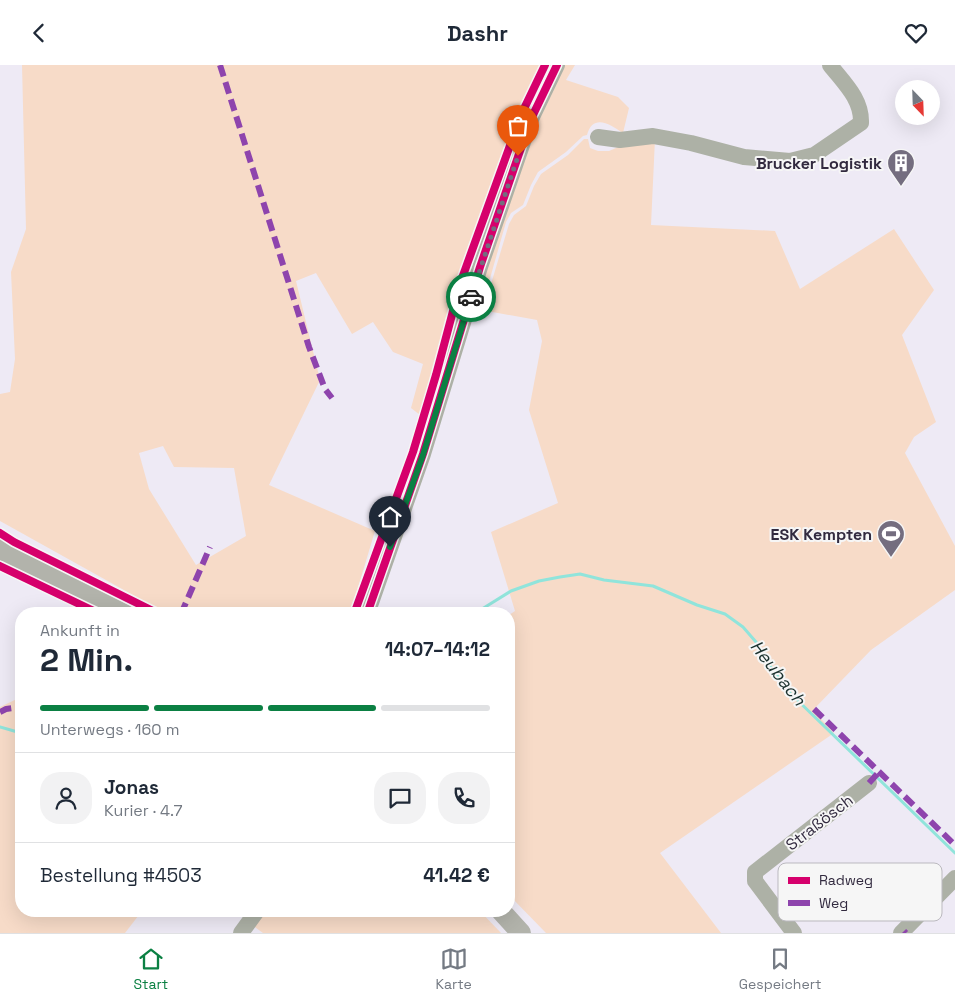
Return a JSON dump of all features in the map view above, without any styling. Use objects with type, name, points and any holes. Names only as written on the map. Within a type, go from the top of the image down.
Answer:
[{"type":"main road","points":[[4,552],[111,607]]},
{"type":"main road","points":[[506,917],[521,933]]},
{"type":"street","points":[[369,607],[423,455],[480,267],[531,119],[557,65]]},
{"type":"street","points":[[598,137],[620,140],[653,136],[744,157],[790,161],[814,155],[861,123],[862,112],[856,97],[830,65]]},
{"type":"street","name":"Straßösch","points":[[778,912],[755,881],[755,872],[869,783]]},
{"type":"street","points":[[942,891],[955,878]]},
{"type":"street","points":[[241,933],[253,917]]},
{"type":"street","name":"Straßösch","points":[[785,921],[794,933]]},
{"type":"street","points":[[901,933],[913,921]]},
{"type":"shaded area","points":[[22,65],[543,65],[489,193],[446,326],[420,415],[411,408],[423,364],[393,352],[373,322],[352,334],[316,273],[296,281],[320,380],[269,485],[375,531],[352,607],[154,607],[0,521],[0,394],[10,392],[15,359],[11,272],[26,229]],"holes":[[[163,446],[174,467],[234,468],[246,536],[196,565],[149,489],[139,453]]]},
{"type":"shaded area","points":[[547,65],[553,65],[470,282],[464,280],[523,115]]},
{"type":"shaded area","points":[[564,65],[575,65],[566,80],[618,97],[629,108],[623,133],[613,126],[602,122],[593,124],[587,135],[583,136],[566,152],[538,172],[523,205],[511,213],[506,222],[489,282],[486,285],[482,285],[536,121]]},
{"type":"shaded area","points":[[584,139],[588,139],[590,148],[598,151],[609,151],[624,142],[655,139],[651,225],[775,231],[800,289],[894,229],[934,290],[902,335],[936,422],[914,437],[905,453],[955,546],[955,590],[871,650],[813,710],[834,733],[660,853],[721,933],[546,933],[515,901],[515,607],[491,532],[558,503],[529,410],[542,341],[537,320],[476,309],[481,288],[487,289],[491,284],[509,224],[514,215],[526,206],[541,174],[568,155]]},
{"type":"shaded area","points":[[15,700],[15,917],[137,917],[125,933],[0,933],[0,707]]},
{"type":"shaded area","points":[[257,917],[486,917],[501,933],[263,933],[252,925]]},
{"type":"waterway","name":"Heubach","points":[[485,607],[511,591],[539,581],[580,574],[604,580],[653,586],[697,605],[725,614],[743,627],[756,642],[770,666],[790,693],[955,853]]},
{"type":"waterway","name":"Heubach","points":[[0,727],[15,731]]},
{"type":"marked path","points":[[220,65],[309,347],[325,389],[332,398]]},
{"type":"marked path","points":[[184,607],[210,547]]},
{"type":"marked path","points":[[0,712],[15,708]]},
{"type":"marked path","points":[[814,709],[955,845]]},
{"type":"marked path","points":[[869,783],[879,772]]},
{"type":"cycle path","points":[[357,607],[413,452],[461,281],[521,115],[545,65]]},
{"type":"cycle path","points":[[369,607],[423,454],[480,267],[531,119],[557,65]]},
{"type":"cycle path","points":[[0,533],[14,542],[145,607]]},
{"type":"cycle path","points":[[0,566],[85,607]]},
{"type":"way so far","points":[[471,297],[518,156]]},
{"type":"place","name":"Brucker Logistik","points":[[901,187]]},
{"type":"place","name":"ESK Kempten","points":[[891,558]]},
{"type":"route","points":[[390,547],[423,455],[471,297]]}]
